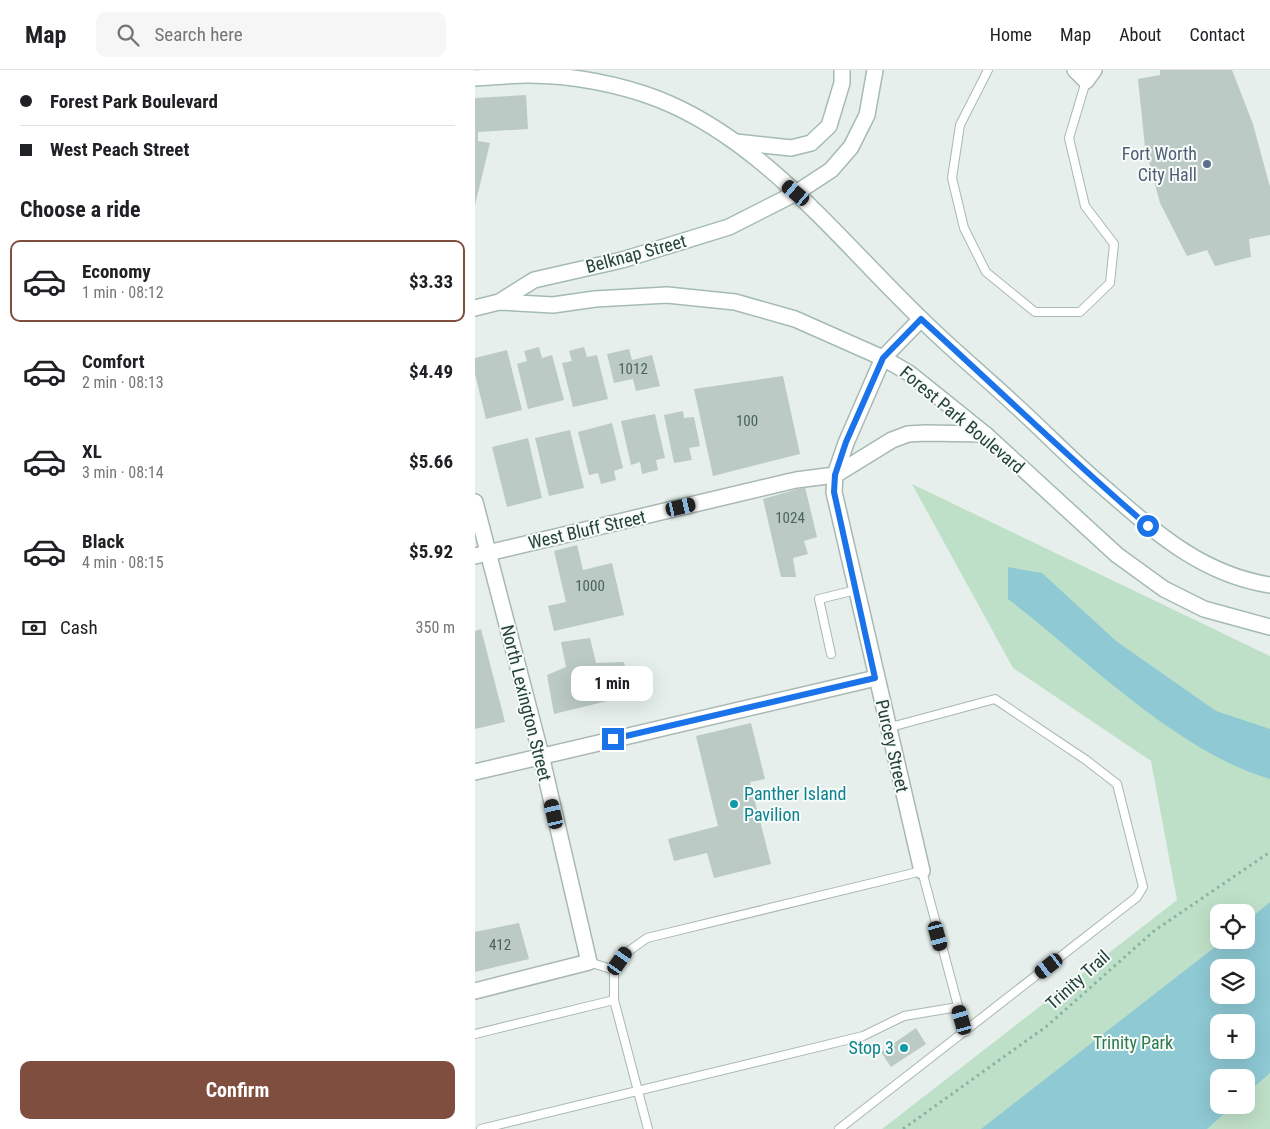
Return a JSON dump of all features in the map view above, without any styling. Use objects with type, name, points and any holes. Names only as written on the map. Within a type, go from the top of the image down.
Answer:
[{"type":"main road","points":[[736,142],[791,148],[811,143],[829,126],[842,83],[842,70]]},
{"type":"main road","name":"Belknap Street","points":[[475,308],[499,302],[534,280],[622,260],[729,227],[796,193],[831,170],[851,147],[867,116],[875,70]]},
{"type":"main road","points":[[475,78],[530,74],[602,82],[659,99],[736,142],[796,193],[921,319],[1016,406],[1073,462],[1163,539],[1197,561],[1257,583],[1270,585]]},
{"type":"main road","name":"Forest Park Boulevard","points":[[499,302],[553,305],[595,298],[667,296],[735,302],[795,319],[883,358],[909,373],[985,434],[1117,555],[1164,589],[1205,609],[1270,627]]},
{"type":"main road","name":"Purcey Street","points":[[921,319],[883,358],[846,442],[835,475],[834,492],[875,678],[922,871]]},
{"type":"main road","name":"West Bluff Street","points":[[482,555],[796,480],[835,475],[892,440],[908,434],[985,434]]},
{"type":"main road","name":"North Lexington Street","points":[[475,502],[482,555],[541,755],[589,962]]},
{"type":"main road","points":[[475,772],[875,678]]},
{"type":"main road","points":[[475,991],[589,962]]},
{"type":"lane","points":[[988,70],[960,125],[952,178],[964,228],[986,272],[1035,312],[1080,312],[1110,284],[1114,244],[1085,206],[1069,138],[1085,74]]},
{"type":"lane","points":[[831,654],[819,599],[856,590]]},
{"type":"lane","points":[[839,1129],[1137,897],[1143,887],[1117,784],[1086,760],[995,699],[887,728]]},
{"type":"lane","points":[[648,1129],[614,1000],[614,970],[626,953],[647,938],[922,871],[965,1032]]},
{"type":"lane","points":[[589,962],[614,970]]},
{"type":"lane","points":[[475,1034],[614,1000]]},
{"type":"lane","points":[[481,1129],[863,1036],[904,1016],[958,1007]]},
{"type":"path","name":"Trinity Trail","points":[[903,1129],[1047,1026],[1154,931],[1270,852]]},
{"type":"green space","name":"Trinity Park","points":[[912,484],[1270,656],[1270,1129],[882,1129],[1177,900],[1151,761],[1013,668]]},
{"type":"water","points":[[1008,567],[1042,573],[1116,641],[1216,711],[1270,729],[1270,779],[1235,766],[1201,748],[1167,726],[1100,675],[1008,599]]},
{"type":"water","points":[[1270,902],[1270,1073],[1255,1086],[1255,1069],[1210,1069],[1210,1114],[1224,1114],[1207,1129],[981,1129],[1212,949],[1255,949],[1255,914]]},
{"type":"building","name":"Fort Worth City Hall","points":[[1160,70],[1232,70],[1253,124],[1270,187],[1270,235],[1249,239],[1251,257],[1215,266],[1207,250],[1187,256],[1160,203],[1145,147],[1138,79],[1160,75]]},
{"type":"building","points":[[526,95],[528,129],[478,132],[478,141],[490,143],[475,205],[475,98]]},
{"type":"building","points":[[539,347],[542,358],[552,355],[564,400],[528,409],[517,364],[527,361],[524,351]]},
{"type":"building","points":[[584,347],[587,357],[597,355],[608,399],[573,407],[562,363],[572,361],[569,351]]},
{"type":"building","points":[[629,349],[632,360],[652,355],[660,386],[636,391],[633,379],[614,383],[607,354]]},
{"type":"building","points":[[507,350],[522,410],[486,419],[475,374],[475,358]]},
{"type":"building","points":[[783,376],[800,454],[713,476],[694,389]]},
{"type":"building","points":[[683,411],[684,418],[694,417],[700,446],[689,448],[692,460],[674,463],[664,415]]},
{"type":"building","points":[[655,414],[665,458],[656,460],[658,470],[642,474],[640,462],[631,465],[621,421]]},
{"type":"building","points":[[612,423],[623,468],[614,471],[616,480],[601,484],[598,473],[589,475],[578,432]]},
{"type":"building","points":[[570,430],[584,488],[549,496],[535,438]]},
{"type":"building","points":[[528,438],[542,498],[507,507],[492,447]]},
{"type":"building","points":[[805,487],[817,537],[804,541],[808,554],[793,558],[796,577],[781,577],[763,499]]},
{"type":"building","points":[[577,545],[583,570],[612,563],[624,615],[554,631],[548,606],[566,602],[554,551]]},
{"type":"building","points":[[481,629],[505,722],[475,729],[475,631]]},
{"type":"building","points":[[590,638],[596,663],[624,662],[632,695],[554,714],[547,675],[566,667],[561,642]]},
{"type":"building","name":"Panther Island Pavilion","points":[[751,723],[765,779],[750,782],[771,864],[714,878],[707,853],[674,861],[668,839],[718,826],[696,736]]},
{"type":"building","points":[[519,923],[529,959],[475,972],[475,932]]},
{"type":"building","name":"Stop 3","points":[[916,1028],[926,1044],[891,1067],[881,1052]]},
{"type":"place","name":"Fort Worth City Hall","points":[[1207,164]]},
{"type":"place","name":"Panther Island Pavilion","points":[[734,804]]},
{"type":"place","name":"Stop 3","points":[[904,1048]]},
{"type":"route","points":[[613,739],[758,707],[875,678],[834,492],[835,475],[846,442],[883,358],[921,319],[1016,406],[1073,462],[1148,526]]}]
